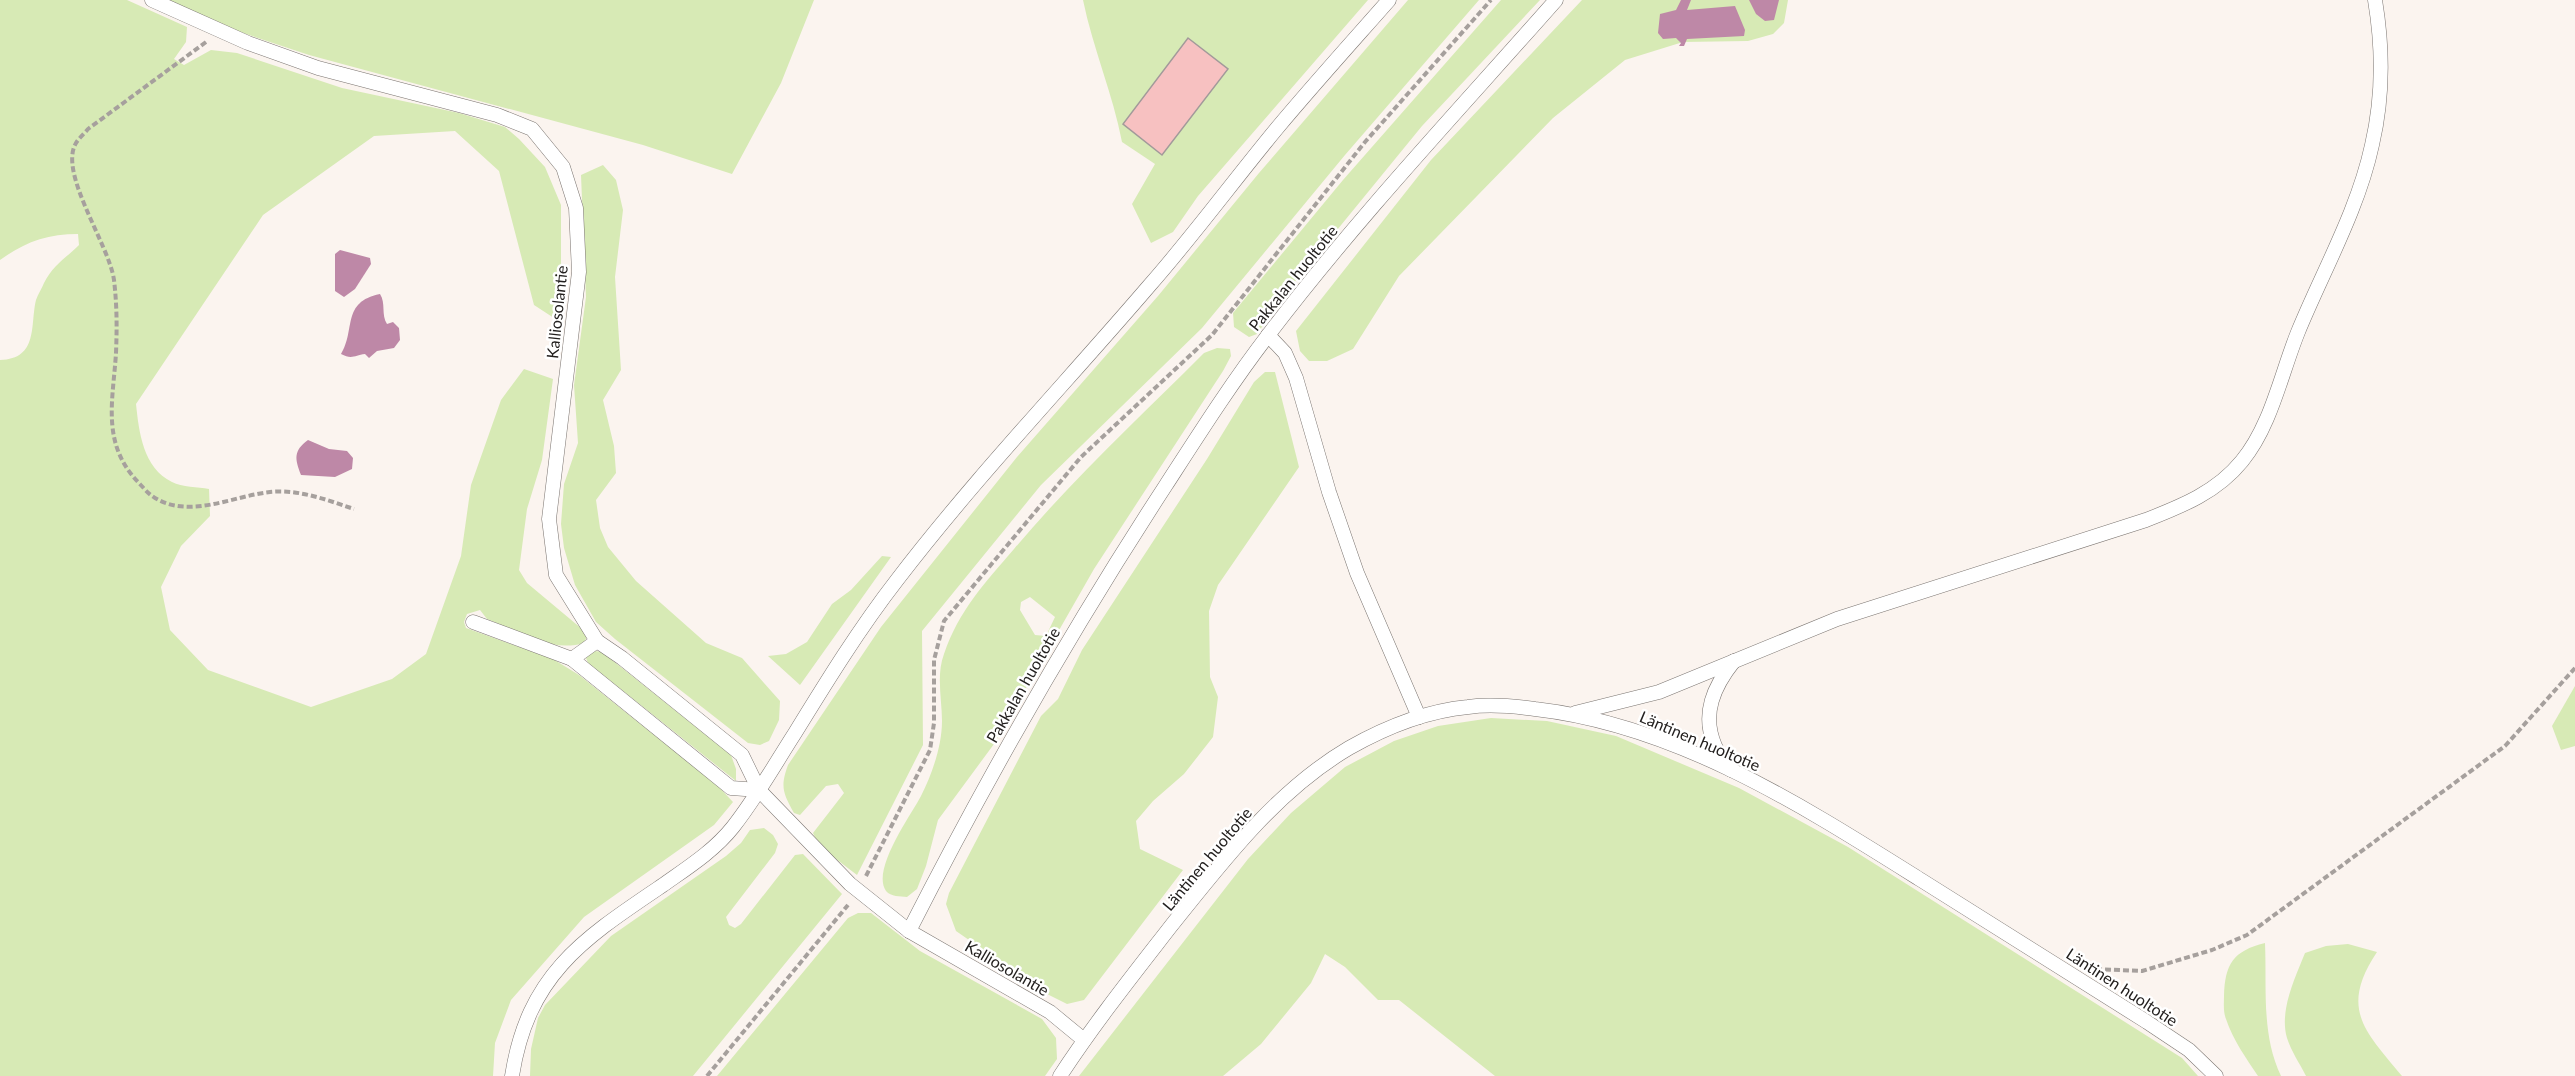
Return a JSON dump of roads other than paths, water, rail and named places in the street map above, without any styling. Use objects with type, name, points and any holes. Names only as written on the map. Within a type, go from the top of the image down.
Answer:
[{"type":"lane","name":"Kalliosolantie","points":[[152,0],[248,43],[318,68],[497,115],[532,129],[563,167],[576,208],[579,272],[549,519],[556,575],[597,641],[622,658],[742,755],[759,790]]},
{"type":"lane","points":[[512,1076],[516,1049],[532,1006],[550,975],[575,948],[613,918],[707,853],[732,829],[759,790],[841,658],[896,582],[969,490],[1152,284],[1279,126],[1389,0]]},
{"type":"lane","name":"Pakkalan huoltotie","points":[[909,932],[958,836],[1077,623],[1218,405],[1268,335],[1352,231],[1556,0]]},
{"type":"lane","points":[[1573,713],[1659,692],[1837,619],[2146,520],[2184,505],[2226,478],[2253,445],[2267,414],[2298,332],[2352,207],[2370,155],[2381,85],[2375,0]]},
{"type":"lane","points":[[1268,335],[1285,353],[1296,378],[1329,492],[1358,573],[1419,717]]},
{"type":"lane","points":[[473,622],[572,659],[731,788],[759,790],[859,891],[909,932]]},
{"type":"lane","points":[[572,659],[597,641]]},
{"type":"lane","points":[[1731,770],[1715,746],[1710,722],[1712,698],[1719,680],[1735,660]]},
{"type":"lane","name":"Läntinen huoltotie","points":[[1059,1076],[1197,893],[1250,831],[1289,792],[1349,748],[1393,726],[1419,717],[1471,706],[1507,705],[1573,713],[1649,735],[1731,770],[1804,807],[2147,1022],[2189,1050],[2216,1076]]},
{"type":"lane","name":"Kalliosolantie","points":[[909,932],[1050,1012],[1084,1040]]}]
